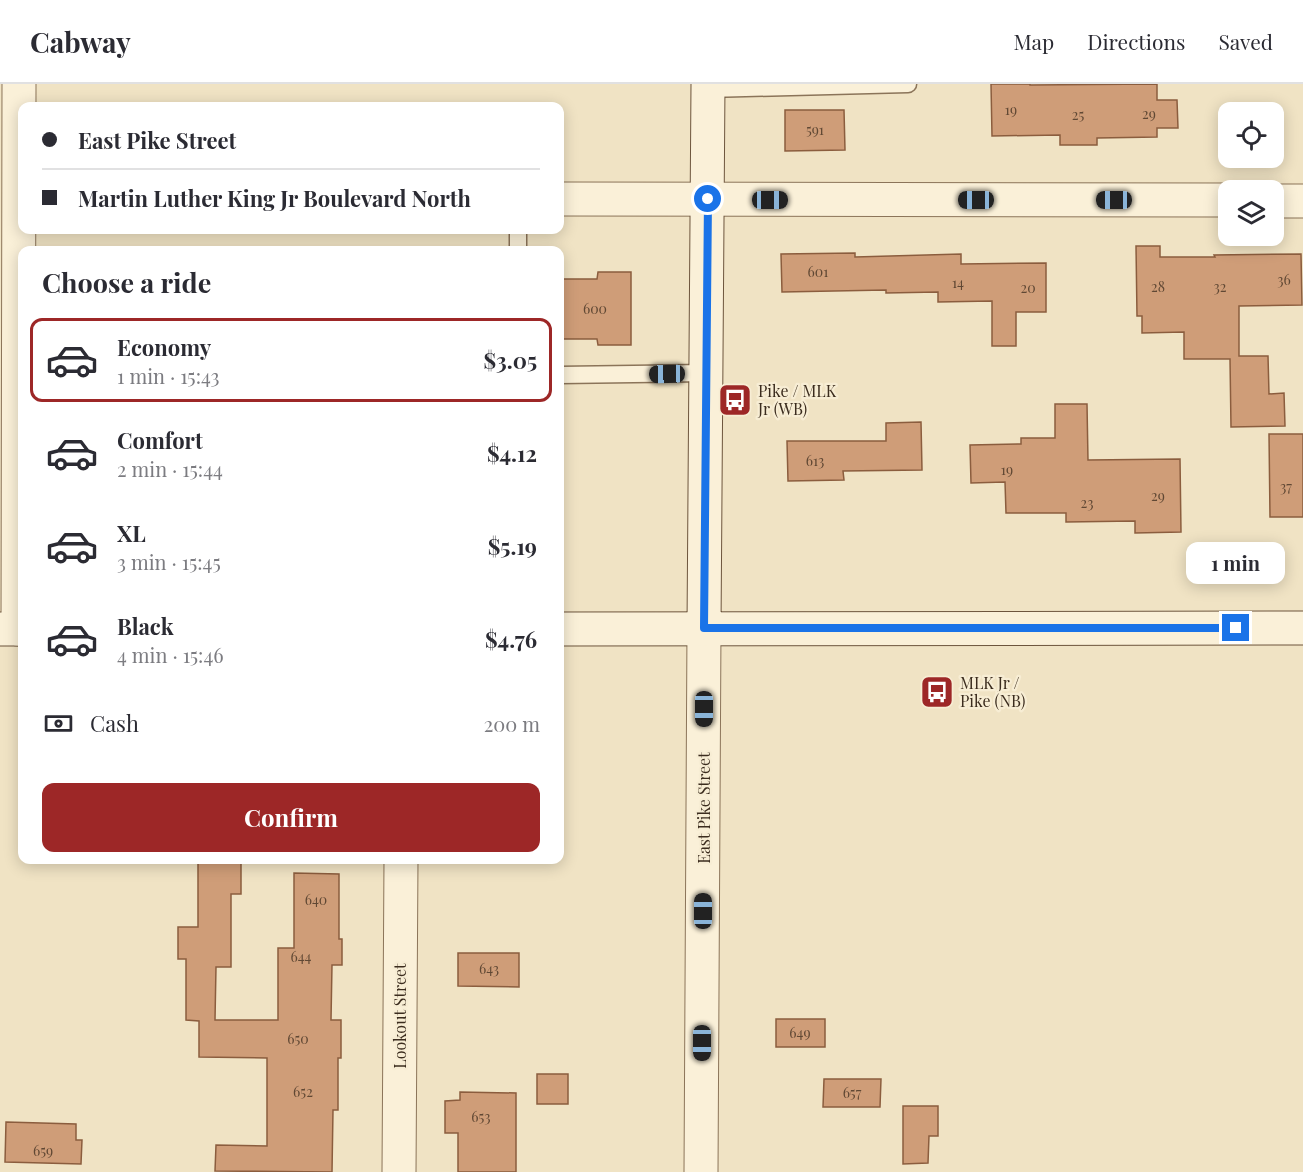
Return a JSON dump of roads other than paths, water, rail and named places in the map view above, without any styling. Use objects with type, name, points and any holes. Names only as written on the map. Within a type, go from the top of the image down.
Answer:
[{"type":"street","points":[[18,102],[19,84]]},
{"type":"street","name":"East Pike Street","points":[[701,1172],[708,87]]},
{"type":"street","points":[[13,629],[14,199],[18,107]]},
{"type":"street","points":[[564,199],[1218,200]]},
{"type":"street","points":[[1284,201],[1303,201]]},
{"type":"street","points":[[564,629],[1303,628]]},
{"type":"street","name":"Lookout Street","points":[[399,1172],[401,864]]},
{"type":"lane","points":[[708,87],[908,84]]},
{"type":"lane","points":[[564,375],[706,373]]},
{"type":"place","name":"Pike / MLK Jr (WB)","points":[[735,400]]},
{"type":"place","name":"MLK Jr / Pike (NB)","points":[[937,692]]}]
